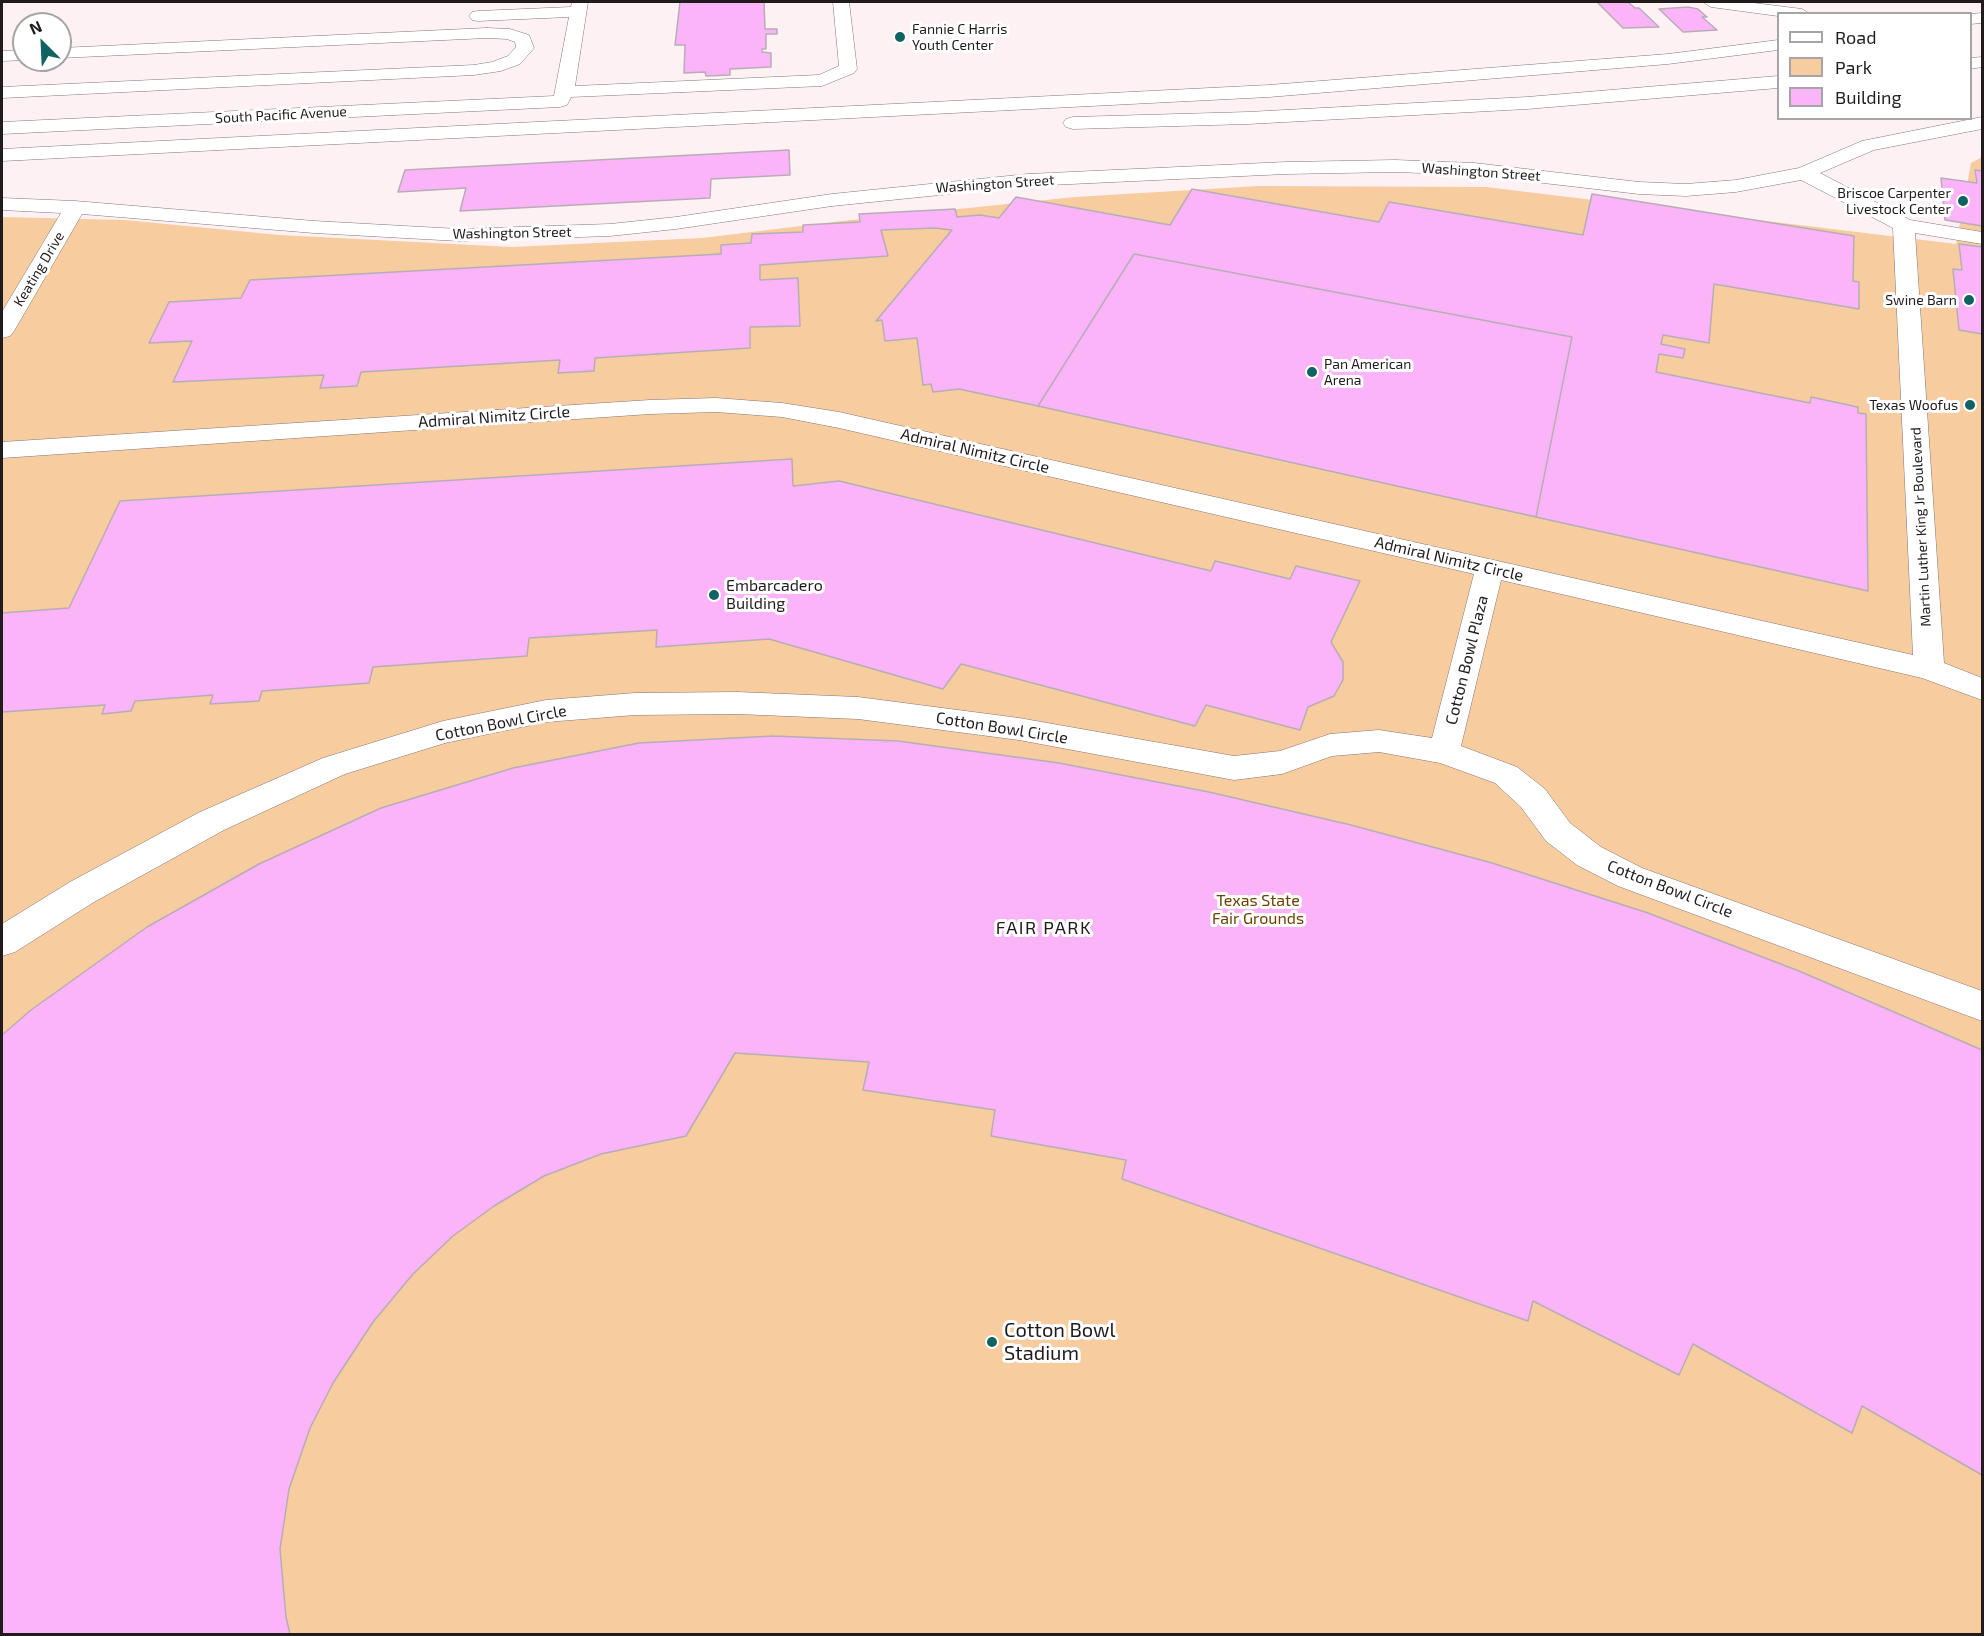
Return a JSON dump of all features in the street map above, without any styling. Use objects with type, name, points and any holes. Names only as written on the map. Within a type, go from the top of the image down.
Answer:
[{"type":"street","name":"South Pacific Avenue","points":[[2,128],[822,80],[848,69],[841,2]]},
{"type":"street","points":[[1712,2],[1787,12]]},
{"type":"street","points":[[460,17],[579,7],[565,47],[562,97]]},
{"type":"street","points":[[2,93],[474,70],[495,67],[514,60],[531,48],[523,39],[510,34],[487,33],[72,52]]},
{"type":"street","points":[[2,155],[1269,91],[1668,59],[1777,45]]},
{"type":"street","points":[[1668,59],[1705,88]]},
{"type":"street","points":[[1037,103],[1051,124],[1248,118],[1527,103],[1777,82]]},
{"type":"street","name":"Washington Street","points":[[2,204],[75,207],[391,232],[459,235],[529,234],[676,223],[832,200],[942,187],[1155,173],[1395,166],[1474,170],[1639,188],[1686,190],[1736,186],[1804,173],[1869,145],[1983,123]]},
{"type":"street","points":[[1804,173],[1904,225],[1983,238]]},
{"type":"street","name":"Keating Drive","points":[[5,321],[75,207]]},
{"type":"street","name":"Martin Luther King Jr Boulevard","points":[[1904,225],[1929,669]]},
{"type":"street","name":"Admiral Nimitz Circle","points":[[2,450],[650,407],[716,405],[782,410],[838,420],[1929,669]]},
{"type":"street","name":"Cotton Bowl Plaza","points":[[1444,752],[1490,568]]},
{"type":"street","points":[[1929,669],[1983,690]]},
{"type":"street","name":"Cotton Bowl Circle","points":[[2,942],[82,892],[212,821],[334,766],[442,732],[546,711],[635,704],[737,703],[858,708],[1019,729],[1234,768],[1282,762],[1330,745],[1379,741],[1444,752],[1506,775],[1533,798],[1558,831],[1589,856],[1630,877],[1983,1006]]},
{"type":"green space","name":"Texas State Fair Grounds","points":[[1982,157],[1982,1634],[2,1634],[2,217],[125,220],[279,235],[512,247],[702,238],[1075,197],[1258,186],[1486,187],[1956,244],[1971,163]]},
{"type":"building","points":[[680,2],[764,2],[765,29],[777,29],[777,34],[766,34],[766,49],[762,49],[762,52],[771,53],[771,67],[730,69],[730,75],[706,76],[705,72],[684,73],[685,45],[675,45]]},
{"type":"building","points":[[1597,2],[1628,2],[1635,8],[1639,8],[1659,27],[1623,28]]},
{"type":"building","points":[[1688,7],[1698,9],[1707,17],[1702,17],[1717,30],[1683,32],[1659,9]]},
{"type":"building","points":[[789,150],[790,175],[711,179],[710,198],[460,211],[466,188],[398,192],[405,170]]},
{"type":"building","name":"Briscoe Carpenter Livestock Center","points":[[1975,170],[1982,171],[1982,226],[1945,220],[1941,178],[1977,183]]},
{"type":"building","points":[[1192,189],[1379,222],[1389,202],[1583,235],[1592,194],[1854,236],[1853,281],[1859,282],[1859,309],[1714,284],[1709,343],[1663,335],[1661,344],[1685,349],[1683,358],[1659,354],[1656,372],[1810,403],[1811,397],[1858,407],[1858,413],[1866,414],[1868,591],[1536,517],[1572,337],[1134,254],[1038,406],[959,389],[933,392],[931,384],[923,385],[917,338],[885,341],[882,320],[876,321],[952,230],[935,228],[881,230],[888,256],[760,265],[760,280],[798,278],[800,326],[750,327],[750,348],[595,358],[594,371],[558,373],[560,360],[361,372],[357,386],[320,388],[324,375],[173,382],[192,341],[149,343],[169,302],[241,298],[250,280],[721,254],[721,245],[751,243],[752,234],[803,232],[803,225],[860,222],[859,214],[955,209],[957,217],[980,215],[999,218],[1016,197],[1170,225]]},
{"type":"building","name":"Swine Barn","points":[[1959,244],[1982,247],[1982,334],[1959,330],[1953,269],[1962,270]]},
{"type":"building","name":"Pan American Arena","points":[[1134,254],[1572,337],[1536,517],[1038,406]]},
{"type":"building","name":"Embarcadero Building","points":[[792,459],[793,486],[839,481],[1211,571],[1215,561],[1290,579],[1296,566],[1360,581],[1331,642],[1343,662],[1343,680],[1334,696],[1308,707],[1300,730],[1206,705],[1195,726],[961,664],[943,689],[769,639],[656,647],[657,630],[529,638],[527,656],[373,667],[369,683],[262,691],[259,701],[210,704],[213,695],[135,701],[131,711],[102,714],[105,705],[2,712],[2,613],[69,608],[120,501]]},
{"type":"building","points":[[773,736],[898,741],[1059,763],[1209,792],[1351,825],[1492,863],[1648,913],[1799,971],[1982,1050],[1982,1475],[1862,1406],[1852,1433],[1693,1344],[1679,1375],[1533,1301],[1528,1321],[1122,1179],[1126,1160],[991,1136],[995,1110],[863,1090],[869,1062],[735,1053],[686,1136],[601,1154],[544,1176],[494,1206],[453,1236],[413,1274],[373,1322],[333,1383],[310,1428],[289,1489],[280,1549],[286,1617],[290,1634],[2,1634],[2,1035],[31,1010],[147,927],[259,864],[381,808],[513,768],[639,743]]},
{"type":"place","name":"Fannie C Harris Youth Center","points":[[900,37]]},
{"type":"place","name":"Briscoe Carpenter Livestock Center","points":[[1963,201]]},
{"type":"place","name":"Swine Barn","points":[[1969,300]]},
{"type":"place","name":"Pan American Arena","points":[[1312,372]]},
{"type":"place","name":"Texas Woofus","points":[[1970,405]]},
{"type":"place","name":"Embarcadero Building","points":[[714,595]]},
{"type":"place","name":"Cotton Bowl Stadium","points":[[992,1342]]},
{"type":"district","name":"FAIR PARK","points":[[1044,928]]}]
